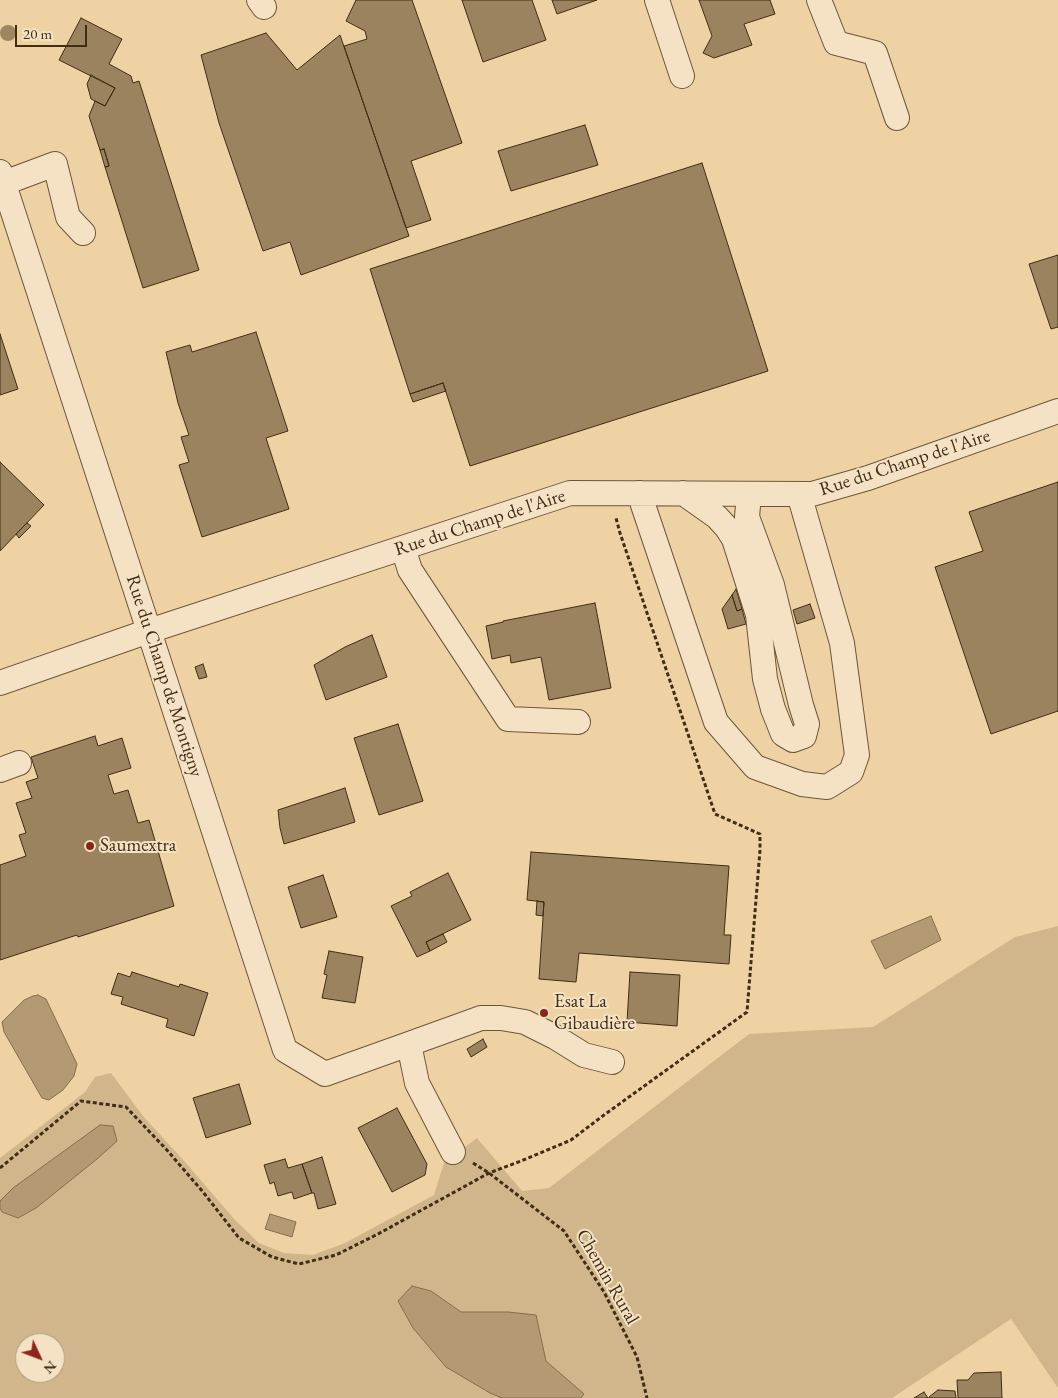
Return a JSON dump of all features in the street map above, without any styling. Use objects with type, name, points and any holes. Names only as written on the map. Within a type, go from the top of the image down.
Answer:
[{"type":"street","points":[[657,0],[682,76]]},
{"type":"street","points":[[819,0],[836,43],[876,53],[897,118]]},
{"type":"street","points":[[2,178],[54,164],[68,217],[83,232]]},
{"type":"street","name":"Rue du Champ de Montigny","points":[[2,178],[285,1050],[325,1074],[480,1018],[501,1018],[525,1022],[555,1037],[584,1055],[612,1062]]},
{"type":"street","name":"Rue du Champ de l'Aire","points":[[0,683],[149,631],[403,548],[473,516],[570,493],[812,494],[868,478],[1058,411]]},
{"type":"street","points":[[639,493],[716,722],[755,767],[802,784],[827,787],[851,772],[857,755],[842,643],[799,494]]},
{"type":"street","points":[[683,494],[717,517],[734,539],[758,615],[765,679],[773,709],[783,734],[793,740],[804,736],[807,724],[772,585],[747,517],[750,494]]},
{"type":"street","points":[[403,548],[410,570],[508,719],[578,722]]},
{"type":"street","points":[[409,1044],[417,1083],[453,1152]]},
{"type":"path","name":"Chemin Rural","points":[[489,1172],[564,1231],[604,1292],[636,1357],[647,1398]]},
{"type":"shaded area","points":[[931,916],[941,940],[885,969],[871,941]]},
{"type":"shaded area","points":[[1058,926],[1058,1388],[1011,1319],[892,1398],[0,1398],[0,1158],[85,1092],[95,1077],[111,1073],[143,1116],[236,1221],[259,1243],[284,1253],[313,1255],[345,1243],[434,1195],[444,1163],[477,1138],[522,1191],[549,1188],[749,1034],[873,1027],[1015,937]]},
{"type":"shaded area","points":[[38,995],[46,999],[77,1064],[74,1076],[63,1090],[49,1100],[42,1098],[4,1032],[2,1022],[24,1000]]},
{"type":"shaded area","points":[[100,1125],[113,1126],[117,1141],[97,1159],[36,1208],[18,1218],[2,1212],[0,1201],[13,1188]]},
{"type":"shaded area","points":[[270,1214],[296,1222],[292,1237],[265,1229]]},
{"type":"shaded area","points":[[412,1286],[431,1291],[461,1312],[508,1312],[536,1315],[546,1361],[584,1394],[581,1398],[502,1398],[446,1367],[413,1328],[398,1301]]},
{"type":"building","points":[[356,0],[412,0],[462,143],[411,161],[431,220],[406,228],[344,46],[367,39],[365,31],[346,21]]},
{"type":"building","points":[[462,0],[532,0],[546,40],[483,62]]},
{"type":"building","points":[[552,0],[597,0],[557,14]]},
{"type":"building","points":[[699,0],[770,0],[775,14],[744,24],[752,45],[714,58],[703,53],[712,36]]},
{"type":"building","points":[[81,18],[122,39],[109,64],[131,76],[133,83],[139,81],[199,270],[143,288],[105,167],[109,166],[104,149],[100,150],[89,116],[95,101],[105,106],[115,88],[59,60]]},
{"type":"building","points":[[266,33],[297,70],[340,35],[409,236],[301,275],[290,242],[263,251],[219,123],[201,55]]},
{"type":"building","points":[[91,75],[115,88],[105,106],[91,99],[87,84]]},
{"type":"building","points":[[585,125],[598,165],[511,191],[498,151]]},
{"type":"building","points":[[104,149],[109,166],[105,167],[100,150]]},
{"type":"building","points":[[702,163],[768,371],[470,466],[443,383],[410,394],[370,269]]},
{"type":"building","points":[[1058,255],[1058,327],[1051,329],[1029,264]]},
{"type":"building","points":[[256,332],[288,431],[266,438],[289,509],[202,537],[179,465],[189,462],[181,437],[189,435],[178,403],[166,352],[190,345],[192,352]]},
{"type":"building","points":[[0,334],[18,389],[0,395]]},
{"type":"building","points":[[443,383],[446,391],[413,402],[410,394]]},
{"type":"building","points":[[0,462],[44,505],[0,551]]},
{"type":"building","points":[[1058,482],[1058,711],[991,734],[935,567],[983,551],[969,512]]},
{"type":"building","points":[[27,523],[31,526],[19,538],[16,534]]},
{"type":"building","points":[[736,589],[742,609],[737,611],[732,595]]},
{"type":"building","points":[[732,595],[737,611],[742,609],[746,624],[728,629],[722,609]]},
{"type":"building","points":[[595,603],[611,688],[549,700],[541,657],[511,663],[510,655],[492,659],[486,626]]},
{"type":"building","points":[[810,604],[815,618],[797,624],[793,610]]},
{"type":"building","points":[[372,635],[387,677],[326,700],[314,665],[345,647]]},
{"type":"building","points":[[203,664],[207,677],[199,679],[195,667]]},
{"type":"building","points":[[398,724],[423,801],[379,815],[354,738]]},
{"type":"building","name":"Saumextra","points":[[95,736],[98,746],[122,738],[131,768],[108,775],[114,794],[128,790],[138,823],[149,820],[174,906],[0,960],[0,865],[26,856],[19,835],[26,833],[16,803],[32,798],[26,782],[38,778],[31,757]]},
{"type":"building","points":[[345,788],[355,822],[284,844],[278,810]]},
{"type":"building","points":[[531,852],[729,866],[724,935],[731,935],[729,964],[579,953],[576,982],[539,979],[544,902],[527,900]]},
{"type":"building","points":[[448,873],[471,920],[426,942],[430,951],[417,957],[391,906],[412,896],[410,892]]},
{"type":"building","points":[[323,875],[337,917],[301,928],[288,887]]},
{"type":"building","points":[[537,901],[544,902],[543,916],[536,915]]},
{"type":"building","points":[[443,934],[447,942],[430,951],[426,942]]},
{"type":"building","points":[[329,951],[363,957],[355,1003],[322,998],[327,975],[324,974]]},
{"type":"building","points":[[132,972],[179,987],[180,984],[208,993],[194,1036],[166,1027],[168,1019],[121,1004],[123,997],[111,994],[118,973],[130,977]]},
{"type":"building","points":[[630,972],[680,975],[677,1026],[627,1022]]},
{"type":"building","points":[[483,1039],[487,1047],[471,1057],[467,1049]]},
{"type":"building","points":[[239,1084],[251,1124],[206,1138],[193,1098]]},
{"type":"building","points":[[397,1108],[427,1164],[425,1175],[392,1192],[358,1128]]},
{"type":"building","points":[[322,1157],[336,1204],[318,1209],[314,1193],[312,1193],[302,1164]]},
{"type":"building","points":[[285,1159],[288,1168],[302,1164],[312,1193],[294,1199],[292,1192],[278,1196],[274,1182],[270,1184],[264,1165]]},
{"type":"building","points":[[1001,1372],[1002,1398],[958,1398],[957,1380],[968,1380],[974,1373]]},
{"type":"building","points":[[938,1390],[955,1391],[956,1398],[929,1398]]},
{"type":"building","points":[[924,1392],[928,1398],[914,1398]]},
{"type":"place","name":"Saumextra","points":[[90,846]]},
{"type":"place","name":"Esat La Gibaudière","points":[[544,1013]]}]
